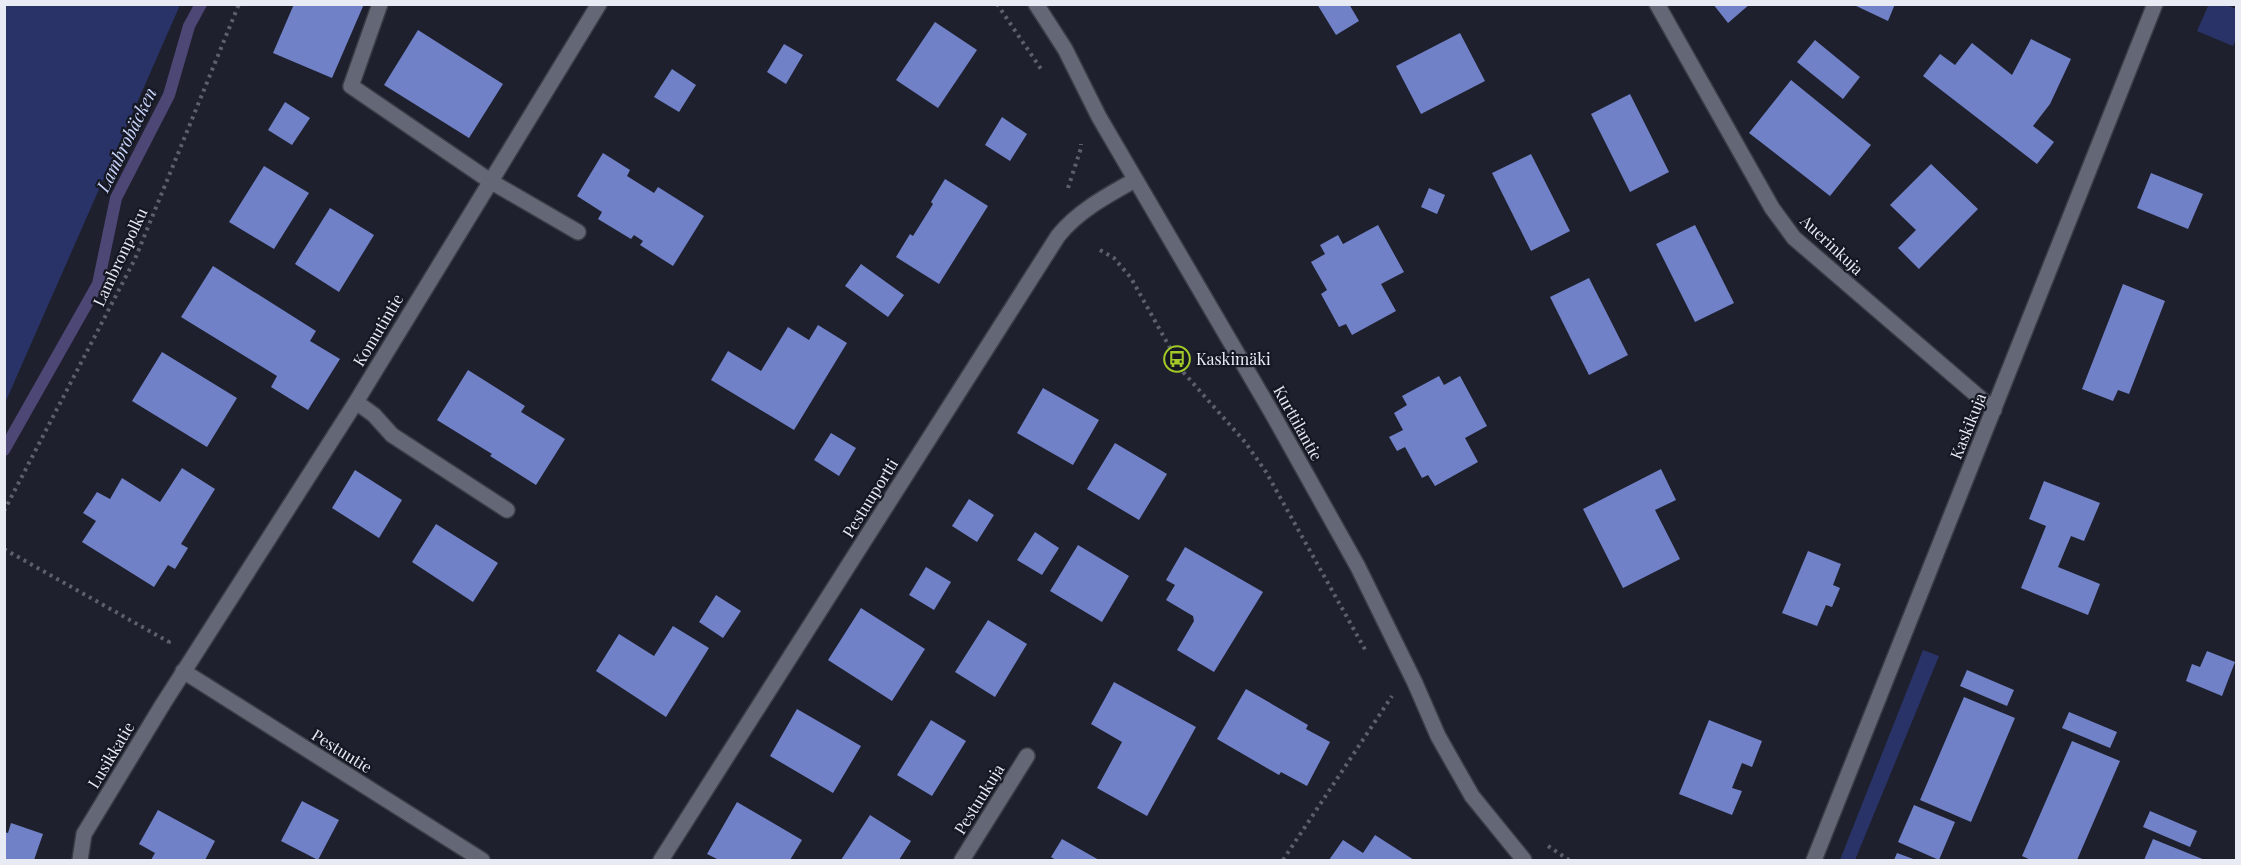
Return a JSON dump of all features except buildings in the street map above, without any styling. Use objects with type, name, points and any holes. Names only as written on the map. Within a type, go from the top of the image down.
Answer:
[{"type":"street","points":[[380,4],[351,86],[490,181],[578,232]]},
{"type":"street","name":"Komutintie","points":[[183,671],[356,402],[599,4]]},
{"type":"street","name":"Kurttilantie","points":[[1036,4],[1065,49],[1099,117],[1272,413],[1358,567],[1409,670],[1438,736],[1472,796],[1524,861]]},
{"type":"street","name":"Auerinkuja","points":[[1657,4],[1772,208],[1794,238],[1994,410]]},
{"type":"street","name":"Kaskikuja","points":[[1814,861],[2155,4]]},
{"type":"street","name":"Pestuuportti","points":[[661,861],[1058,236],[1074,219],[1111,193],[1136,180]]},
{"type":"street","points":[[356,402],[374,415],[392,435],[507,510]]},
{"type":"street","name":"Lusikkatie","points":[[80,861],[84,834],[183,671]]},
{"type":"street","name":"Pestuutie","points":[[183,671],[482,861]]},
{"type":"street","name":"Pestuukuja","points":[[962,861],[1027,756]]},
{"type":"path","name":"Lambronpolku","points":[[4,511],[135,259],[239,4]]},
{"type":"path","points":[[997,4],[1049,82]]},
{"type":"path","points":[[1101,250],[1114,258],[1131,278],[1184,373],[1245,442],[1266,472],[1372,663]]},
{"type":"path","points":[[4,549],[169,642]]},
{"type":"path","points":[[1283,861],[1409,670]]},
{"type":"path","points":[[1387,690],[1396,707]]},
{"type":"shaded area","points":[[2209,4],[2227,5],[2236,9],[2236,39],[2233,46],[2197,31]]},
{"type":"shaded area","points":[[4,5],[180,5],[5,403]]},
{"type":"shaded area","points":[[1923,650],[1939,656],[1855,860],[1840,860]]},
{"type":"waterway","name":"Lambrobäcken","points":[[4,450],[98,284],[116,198],[169,95],[189,26],[201,4]]},
{"type":"place","name":"Kaskimäki","points":[[1177,359]]}]
